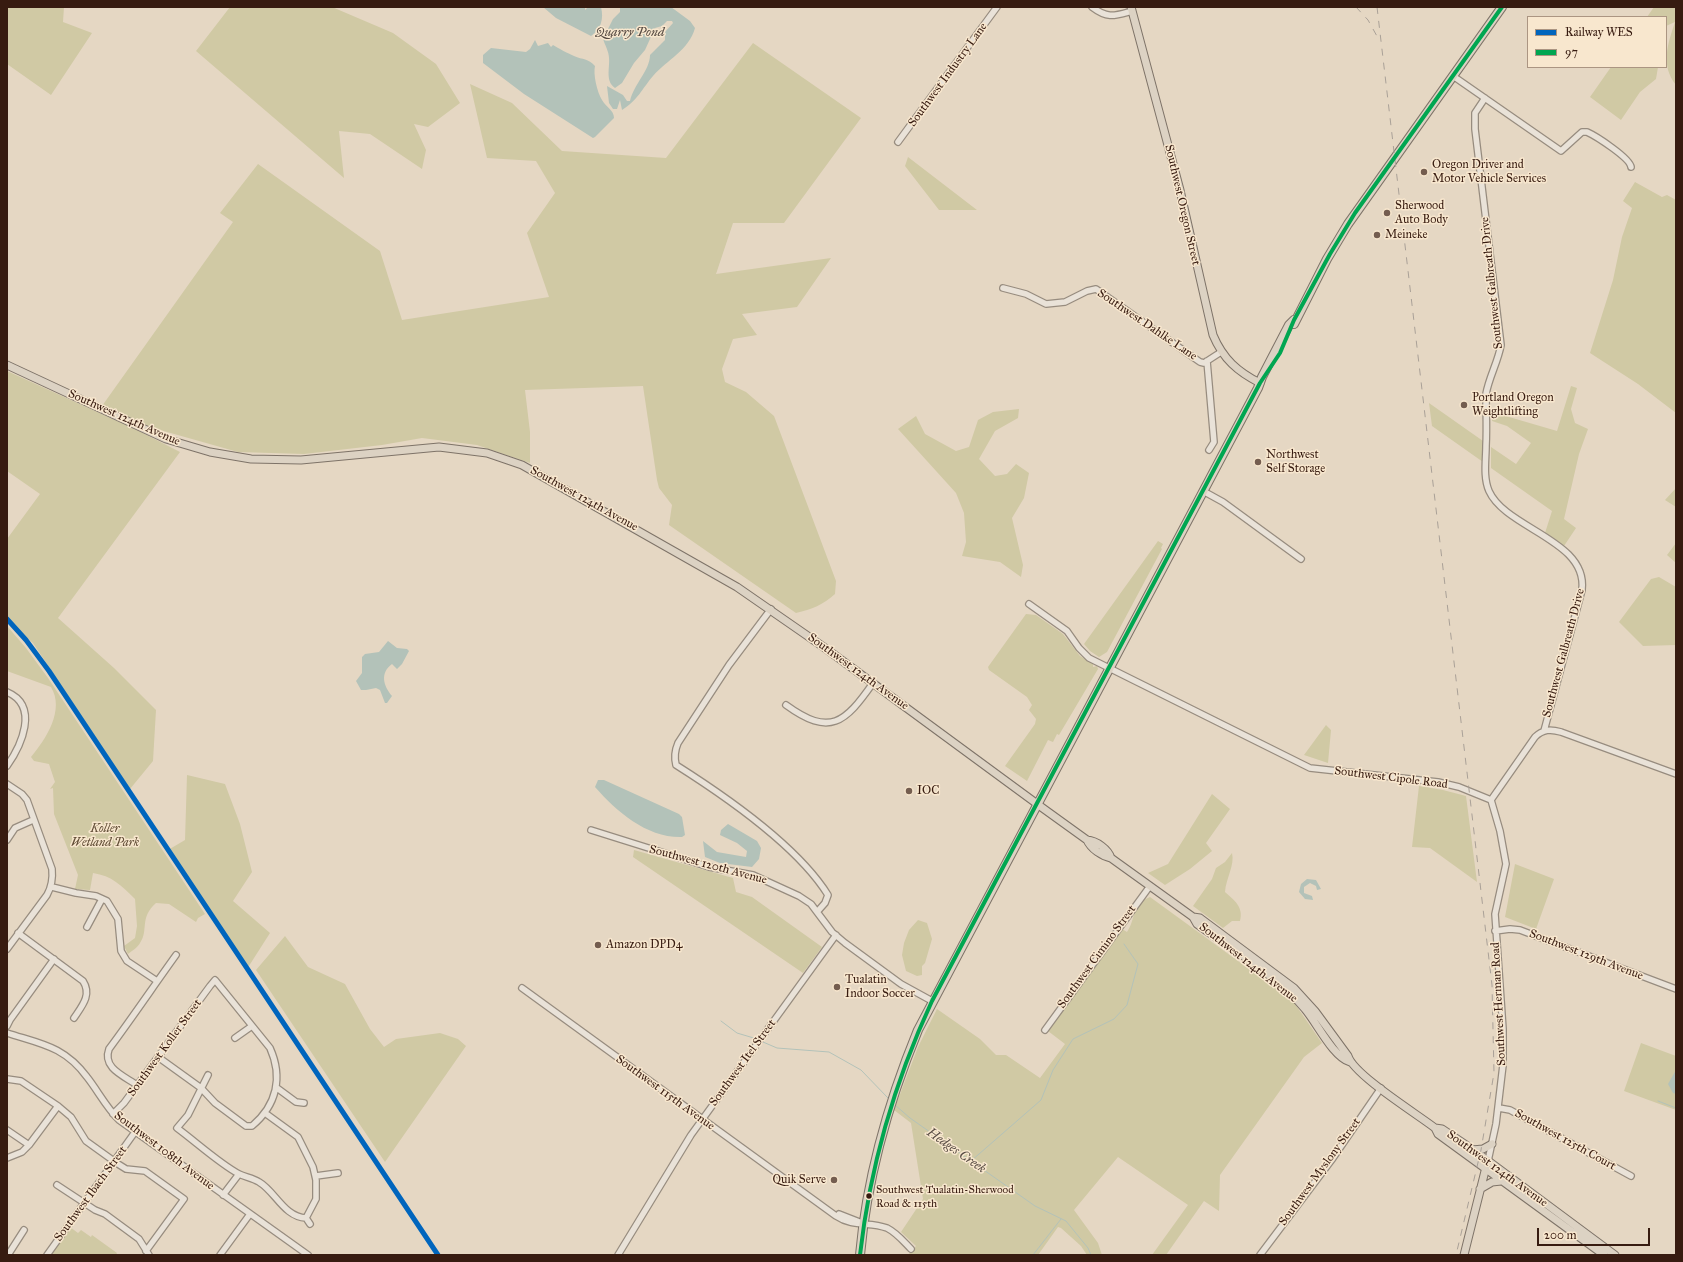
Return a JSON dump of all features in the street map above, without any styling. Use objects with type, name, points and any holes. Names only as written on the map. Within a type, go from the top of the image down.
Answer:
[{"type":"highway","points":[[860,1255],[862,1224],[875,1157],[887,1112],[906,1059],[932,1001],[1203,491],[1289,325],[1294,320],[1348,224],[1502,7]]},
{"type":"main road","name":"Southwest Oregon Street","points":[[1131,9],[1177,178],[1211,331],[1221,352],[1239,371],[1260,383]]},
{"type":"main road","name":"Southwest 124th Avenue","points":[[7,365],[166,439],[226,456],[264,460],[288,460],[438,447],[472,450],[501,457],[536,472],[714,573],[771,609],[1087,840],[1089,845],[1105,857],[1111,858],[1192,917],[1200,918],[1294,988],[1320,1018],[1348,1056],[1350,1062],[1381,1088],[1436,1128],[1438,1134],[1485,1170],[1604,1255]]},
{"type":"main road","name":"Southwest 124th Avenue","points":[[1436,1128],[1442,1128],[1615,1255]]},
{"type":"main road","points":[[1472,1150],[1484,1149],[1492,1144]]},
{"type":"main road","name":"Southwest Herman Road","points":[[1464,1255],[1488,1161]]},
{"type":"main road","points":[[1480,1189],[1492,1182],[1502,1181]]},
{"type":"street","name":"Southwest Industry Lane","points":[[898,142],[997,7]]},
{"type":"street","points":[[1092,7],[1105,15],[1111,16],[1131,9]]},
{"type":"street","points":[[1453,76],[1561,151],[1582,132],[1587,132],[1622,156],[1631,167]]},
{"type":"street","name":"Southwest Galbreath Drive","points":[[1485,98],[1475,113],[1476,129],[1501,345],[1499,357],[1487,386],[1486,394],[1486,481],[1492,495],[1502,507],[1576,561],[1583,578],[1582,590],[1544,731]]},
{"type":"street","name":"Southwest Dahlke Lane","points":[[1003,288],[1026,294],[1046,304],[1065,302],[1087,291],[1096,290],[1200,362],[1204,363],[1221,352]]},
{"type":"street","points":[[1207,361],[1214,442],[1209,450]]},
{"type":"street","points":[[1203,491],[1223,502],[1301,559]]},
{"type":"street","name":"Southwest Cipole Road","points":[[1029,604],[1067,631],[1079,648],[1089,658],[1310,768],[1438,782],[1459,787],[1491,800]]},
{"type":"street","points":[[771,609],[729,665],[678,743],[675,752],[675,761],[676,765],[712,788],[802,861],[828,895],[825,903],[817,912]]},
{"type":"street","points":[[786,705],[814,722],[832,722],[842,718],[851,711],[873,683]]},
{"type":"street","points":[[7,692],[20,702],[26,722],[17,751],[7,766]]},
{"type":"street","points":[[1491,800],[1532,741],[1544,731],[1556,730],[1676,774]]},
{"type":"street","points":[[7,784],[22,794],[27,800],[52,869],[52,887],[7,949]]},
{"type":"street","name":"Southwest Herman Road","points":[[1488,1161],[1499,1108],[1503,1071],[1504,1040],[1495,931],[1495,908],[1503,879],[1505,860],[1491,800]]},
{"type":"street","points":[[7,840],[16,828],[33,820]]},
{"type":"street","name":"Southwest 120th Avenue","points":[[591,830],[709,867],[753,875],[765,879],[799,896],[811,904],[836,935],[901,984],[932,1001]]},
{"type":"street","name":"Southwest Cimino Street","points":[[1045,1030],[1150,886]]},
{"type":"street","points":[[52,887],[96,896],[112,906],[118,919],[121,951],[127,961],[157,981]]},
{"type":"street","points":[[87,927],[102,899]]},
{"type":"street","name":"Southwest 129th Avenue","points":[[1495,931],[1510,929],[1520,930],[1676,989]]},
{"type":"street","points":[[18,934],[79,977],[86,985],[87,992],[85,1000],[74,1018]]},
{"type":"street","name":"Southwest Itel Street","points":[[618,1255],[702,1120],[836,935]]},
{"type":"street","points":[[137,1085],[108,1062],[109,1049],[147,998],[157,981],[176,955]]},
{"type":"street","points":[[7,1026],[54,959]]},
{"type":"street","name":"Southwest Koller Street","points":[[113,1114],[124,1103],[215,980],[252,1026]]},
{"type":"street","name":"Southwest 115th Avenue","points":[[522,988],[702,1120],[843,1220],[854,1224],[889,1229],[911,1249]]},
{"type":"street","points":[[158,1057],[201,1088],[215,1103],[246,1126],[252,1126],[265,1113],[276,1088],[278,1073],[270,1048],[252,1026],[235,1038]]},
{"type":"street","name":"Southwest 108th Avenue","points":[[7,1033],[47,1045],[70,1059],[84,1073],[113,1114],[135,1132],[308,1255]]},
{"type":"street","points":[[208,1075],[188,1115],[177,1128],[239,1174],[259,1182],[279,1203],[300,1218],[306,1218]]},
{"type":"street","points":[[7,1079],[21,1081],[58,1106],[71,1117],[86,1141],[114,1161],[126,1169],[145,1171],[184,1199],[147,1253],[138,1239],[105,1214],[95,1210],[57,1185]]},
{"type":"street","points":[[276,1088],[296,1102],[304,1103]]},
{"type":"street","name":"Southwest Myslony Street","points":[[1260,1255],[1333,1158],[1381,1088]]},
{"type":"street","points":[[7,1158],[22,1152],[29,1145],[58,1106]]},
{"type":"street","name":"Southwest 125th Court","points":[[1499,1108],[1510,1110],[1631,1176]]},
{"type":"street","points":[[265,1113],[298,1137],[313,1167],[316,1176],[316,1199],[306,1218]]},
{"type":"street","points":[[7,1130],[29,1145]]},
{"type":"street","name":"Southwest Ibach Street","points":[[47,1255],[135,1132]]},
{"type":"street","points":[[316,1176],[338,1173]]},
{"type":"street","points":[[223,1195],[239,1174]]},
{"type":"street","points":[[220,1255],[250,1214]]},
{"type":"street","points":[[306,1218],[310,1224]]},
{"type":"street","points":[[8,1255],[24,1230]]},
{"type":"green space","points":[[7,7],[64,7],[63,22],[92,33],[51,95],[7,64]]},
{"type":"green space","points":[[230,7],[332,7],[393,33],[436,64],[460,103],[428,127],[414,124],[426,150],[422,169],[370,134],[339,131],[344,178],[196,51]]},
{"type":"green space","points":[[1654,7],[1676,7],[1676,85],[1668,70],[1667,62],[1668,46],[1675,22],[1667,26],[1667,16],[1648,16]]},
{"type":"green space","points":[[753,43],[861,118],[784,223],[733,223],[716,274],[831,258],[797,307],[742,314],[757,335],[733,339],[722,369],[725,382],[746,392],[774,416],[836,581],[835,594],[822,604],[796,613],[669,525],[672,505],[659,488],[657,480],[643,386],[525,390],[530,432],[530,463],[477,445],[422,438],[382,445],[304,454],[238,452],[153,428],[102,406],[233,222],[220,213],[258,164],[380,251],[402,320],[549,297],[527,233],[555,193],[536,161],[487,158],[470,84],[512,103],[562,151],[666,158]]},
{"type":"green space","points":[[1610,68],[1658,68],[1656,79],[1640,92],[1621,120],[1590,97]]},
{"type":"green space","points":[[908,157],[977,210],[939,210],[905,166]]},
{"type":"green space","points":[[1635,182],[1662,197],[1667,195],[1676,200],[1676,413],[1638,384],[1590,353],[1613,280],[1622,237],[1632,208],[1623,201]]},
{"type":"green space","points":[[7,371],[137,430],[180,452],[58,618],[114,668],[156,710],[153,761],[130,789],[33,643],[7,620],[7,539],[40,494],[7,471]]},
{"type":"green space","points":[[1571,386],[1577,388],[1571,409],[1575,423],[1588,429],[1579,454],[1564,519],[1576,528],[1564,546],[1545,533],[1552,511],[1491,468],[1491,447],[1516,464],[1531,443],[1507,426],[1492,421],[1492,412],[1557,431]]},
{"type":"green space","points":[[1429,403],[1483,441],[1483,462],[1432,426]]},
{"type":"green space","points":[[1019,409],[1018,418],[995,431],[979,459],[995,476],[1007,474],[1016,464],[1029,473],[1024,498],[1012,518],[1023,565],[1021,577],[1000,562],[962,556],[966,542],[964,513],[956,493],[898,429],[916,416],[925,434],[956,451],[969,447],[978,420],[993,412]]},
{"type":"green space","points":[[1676,488],[1676,507],[1665,500]]},
{"type":"green space","points":[[1158,541],[1163,544],[1162,549],[1107,652],[1099,657],[1090,651],[1084,644]]},
{"type":"green space","points":[[1676,543],[1676,563],[1667,555]]},
{"type":"green space","points":[[1659,577],[1676,587],[1676,645],[1643,646],[1619,622],[1651,579]]},
{"type":"green space","points":[[1026,614],[1036,615],[1063,634],[1080,656],[1093,664],[1093,667],[1097,666],[1098,669],[1059,735],[1057,734],[1053,742],[1048,740],[1027,781],[1005,766],[1035,724],[1036,719],[1029,710],[1032,705],[1027,697],[989,670],[988,667]]},
{"type":"green space","name":"Koller Wetland Park","points":[[7,626],[26,648],[48,678],[205,914],[198,918],[196,922],[169,904],[156,903],[151,908],[146,919],[143,938],[140,943],[128,954],[124,946],[135,938],[137,926],[135,899],[116,882],[100,874],[93,873],[90,890],[75,889],[78,875],[54,814],[53,788],[50,789],[55,782],[49,764],[34,761],[31,757],[48,733],[52,724],[55,715],[55,696],[51,687],[7,671]]},
{"type":"green space","points":[[1326,725],[1331,730],[1328,763],[1304,755]]},
{"type":"green space","points":[[187,775],[225,784],[240,824],[252,872],[233,901],[270,933],[247,969],[168,850],[185,840]]},
{"type":"green space","points":[[1419,786],[1466,796],[1477,882],[1430,848],[1412,847]]},
{"type":"green space","points":[[1212,794],[1230,809],[1206,843],[1212,851],[1190,869],[1165,885],[1148,873],[1168,864]]},
{"type":"green space","points":[[634,850],[733,878],[736,892],[752,897],[822,947],[803,973],[633,857]]},
{"type":"green space","points":[[1232,853],[1233,858],[1225,892],[1237,904],[1241,912],[1241,916],[1240,921],[1232,921],[1223,928],[1193,906],[1212,879],[1216,868],[1225,862]]},
{"type":"green space","points":[[1515,864],[1554,879],[1536,929],[1505,917]]},
{"type":"green space","points":[[1150,897],[1293,1001],[1322,1043],[1304,1057],[1220,1175],[1219,1211],[1204,1201],[1166,1255],[1152,1255],[1188,1205],[1118,1157],[1074,1210],[1098,1243],[1102,1255],[1087,1255],[1081,1246],[1058,1227],[1038,1255],[908,1255],[916,1246],[901,1232],[923,1199],[911,1123],[894,1110],[918,1047],[937,1009],[980,1039],[996,1055],[1006,1055],[1040,1078],[1065,1044],[1048,1031],[1122,929],[1127,932],[1140,904]]},
{"type":"green space","points":[[918,920],[927,923],[932,939],[925,963],[922,966],[922,975],[917,976],[906,971],[902,955],[904,943],[909,930]]},
{"type":"green space","points":[[285,936],[308,967],[345,984],[370,1029],[384,1047],[396,1039],[440,1033],[458,1039],[466,1046],[385,1162],[256,970]]},
{"type":"green space","points":[[1641,1043],[1676,1056],[1676,1110],[1624,1091]]},
{"type":"green space","points":[[70,1227],[78,1233],[81,1230],[91,1237],[92,1235],[117,1253],[116,1255],[50,1255]]},
{"type":"water","points":[[543,7],[585,7],[585,10],[588,7],[601,7],[602,20],[597,30],[591,36],[556,18]]},
{"type":"water","name":"Quarry Pond","points":[[620,7],[671,7],[690,21],[695,28],[688,43],[683,49],[653,76],[636,98],[622,110],[620,100],[617,109],[613,109],[609,103],[607,86],[623,95],[627,101],[630,101],[645,72],[650,55],[665,40],[665,32],[673,23],[672,21],[667,21],[662,26],[655,28],[645,50],[634,63],[622,83],[615,88],[610,82],[609,78],[609,56],[603,39],[613,19],[620,12]]},
{"type":"water","points":[[535,40],[538,46],[548,43],[551,47],[553,45],[572,55],[588,60],[595,66],[595,78],[600,97],[613,113],[614,118],[595,137],[593,138],[524,94],[483,63],[483,55],[491,48],[526,52],[530,49]]},
{"type":"water","points":[[388,641],[397,648],[407,649],[409,651],[402,664],[397,669],[392,664],[384,675],[385,683],[392,696],[387,703],[385,703],[380,690],[376,688],[361,690],[356,681],[362,673],[362,657],[365,654],[379,652]]},
{"type":"water","points":[[598,780],[604,780],[679,814],[682,817],[685,835],[682,837],[657,833],[634,822],[613,806],[595,787]]},
{"type":"water","points":[[728,824],[757,841],[761,848],[759,859],[752,867],[720,863],[705,857],[703,841],[717,852],[746,857],[747,851],[737,843],[720,835],[721,830]]},
{"type":"water","points":[[1307,879],[1316,880],[1321,889],[1317,890],[1316,886],[1310,883],[1304,887],[1304,893],[1312,896],[1313,900],[1305,899],[1299,892],[1301,884]]},
{"type":"water","points":[[1676,1070],[1676,1094],[1673,1093],[1668,1084]]},
{"type":"waterway","points":[[971,1161],[1041,1100],[1053,1070],[1073,1039],[1114,1019],[1127,1005],[1138,964],[1124,944]]},
{"type":"waterway","name":"Hedges Creek","points":[[721,1021],[737,1033],[757,1039]]},
{"type":"waterway","name":"Hedges Creek","points":[[763,1042],[777,1048],[829,1052],[861,1070],[888,1098]]},
{"type":"waterway","points":[[1658,1101],[1676,1108]]},
{"type":"waterway","name":"Hedges Creek","points":[[895,1105],[910,1118],[1035,1206],[1066,1221],[1088,1248],[1091,1255]]},
{"type":"waterway","name":"Hedges Creek","points":[[1033,1255],[1061,1219]]},
{"type":"railway","points":[[1356,7],[1368,20],[1378,38]]},
{"type":"railway","points":[[1377,7],[1492,985],[1494,1073],[1481,1150],[1456,1255]]},
{"type":"rail line","name":"WES","points":[[7,619],[26,640],[49,671],[438,1255]]},
{"type":"transit line","name":"97","points":[[860,1255],[870,1189],[886,1125],[906,1063],[932,1001],[1260,383],[1280,353],[1294,320],[1330,254],[1355,213],[1502,7]]},
{"type":"place","name":"Oregon Driver and Motor Vehicle Services","points":[[1424,172]]},
{"type":"place","name":"Sherwood Auto Body","points":[[1387,213]]},
{"type":"place","name":"Meineke","points":[[1377,235]]},
{"type":"place","name":"Portland Oregon Weightlifting","points":[[1464,405]]},
{"type":"place","name":"Northwest Self Storage","points":[[1258,462]]},
{"type":"place","name":"IOC","points":[[909,791]]},
{"type":"place","name":"Amazon DPD4","points":[[598,945]]},
{"type":"place","name":"Tualatin Indoor Soccer","points":[[837,987]]},
{"type":"place","name":"Quik Serve","points":[[834,1180]]},
{"type":"place","name":"Southwest Tualatin-Sherwood Road & 115th","points":[[869,1196]]}]
